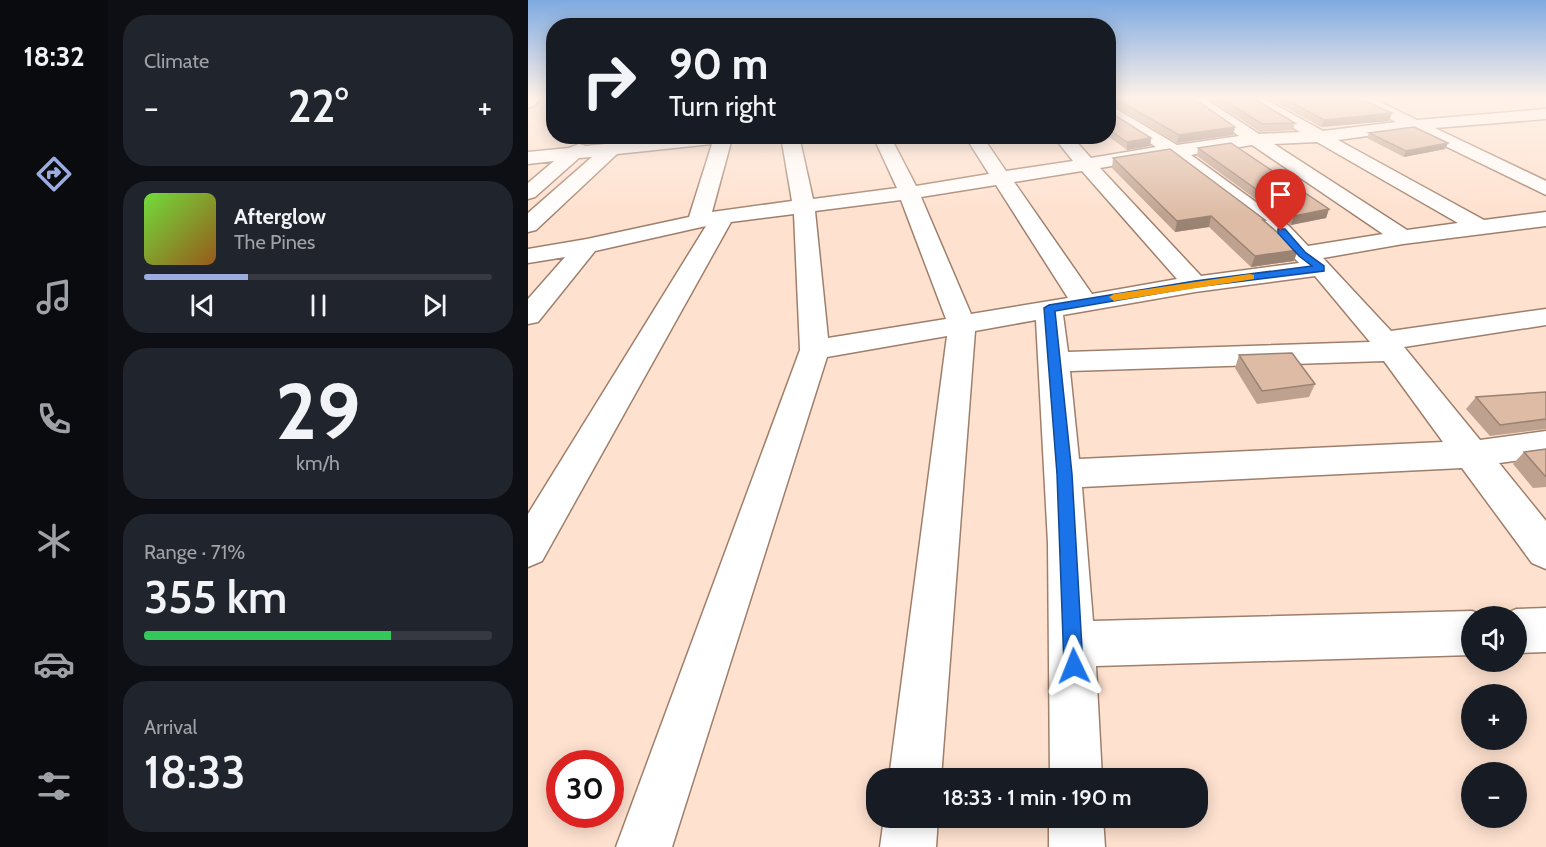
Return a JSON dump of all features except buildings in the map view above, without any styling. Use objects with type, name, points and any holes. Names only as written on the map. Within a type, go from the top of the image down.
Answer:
[{"type":"street","points":[[1153,138],[1173,150],[1281,231],[1311,261],[1387,346],[1546,551]]},
{"type":"street","points":[[528,256],[587,246],[711,219],[909,193],[1173,150],[1188,150],[1256,139],[1302,138]]},
{"type":"street","points":[[1319,138],[1480,227]]},
{"type":"street","points":[[1441,138],[1546,189]]},
{"type":"street","points":[[1256,139],[1403,237]]},
{"type":"street","points":[[528,193],[576,153],[583,144]]},
{"type":"street","points":[[528,158],[651,144]]},
{"type":"street","points":[[528,549],[711,219],[730,144]]},
{"type":"street","points":[[644,847],[815,350],[804,207],[792,144]]},
{"type":"street","points":[[885,144],[909,193],[962,325],[916,768]]},
{"type":"street","points":[[979,144],[1002,178],[1066,305],[1055,362],[1065,474],[1076,768]]},
{"type":"street","points":[[1069,144],[1195,284]]},
{"type":"street","points":[[528,225],[611,150]]},
{"type":"street","points":[[1505,170],[1536,166]]},
{"type":"street","points":[[815,350],[1195,284],[1311,261],[1403,237],[1546,219]]},
{"type":"street","points":[[528,316],[587,246]]},
{"type":"street","points":[[1055,362],[1387,346],[1546,317]]},
{"type":"street","points":[[1065,474],[1471,454],[1546,444]]},
{"type":"street","points":[[1527,631],[1546,630]]},
{"type":"street","points":[[1073,644],[1461,633]]},
{"type":"street","points":[[908,847],[910,828]]},
{"type":"street","points":[[1077,828],[1077,847]]},
{"type":"slow traffic","points":[[1114,297],[1250,277]]},
{"type":"route","points":[[1074,666],[1065,474],[1049,308],[1195,284],[1321,268],[1302,254],[1281,231]]}]
